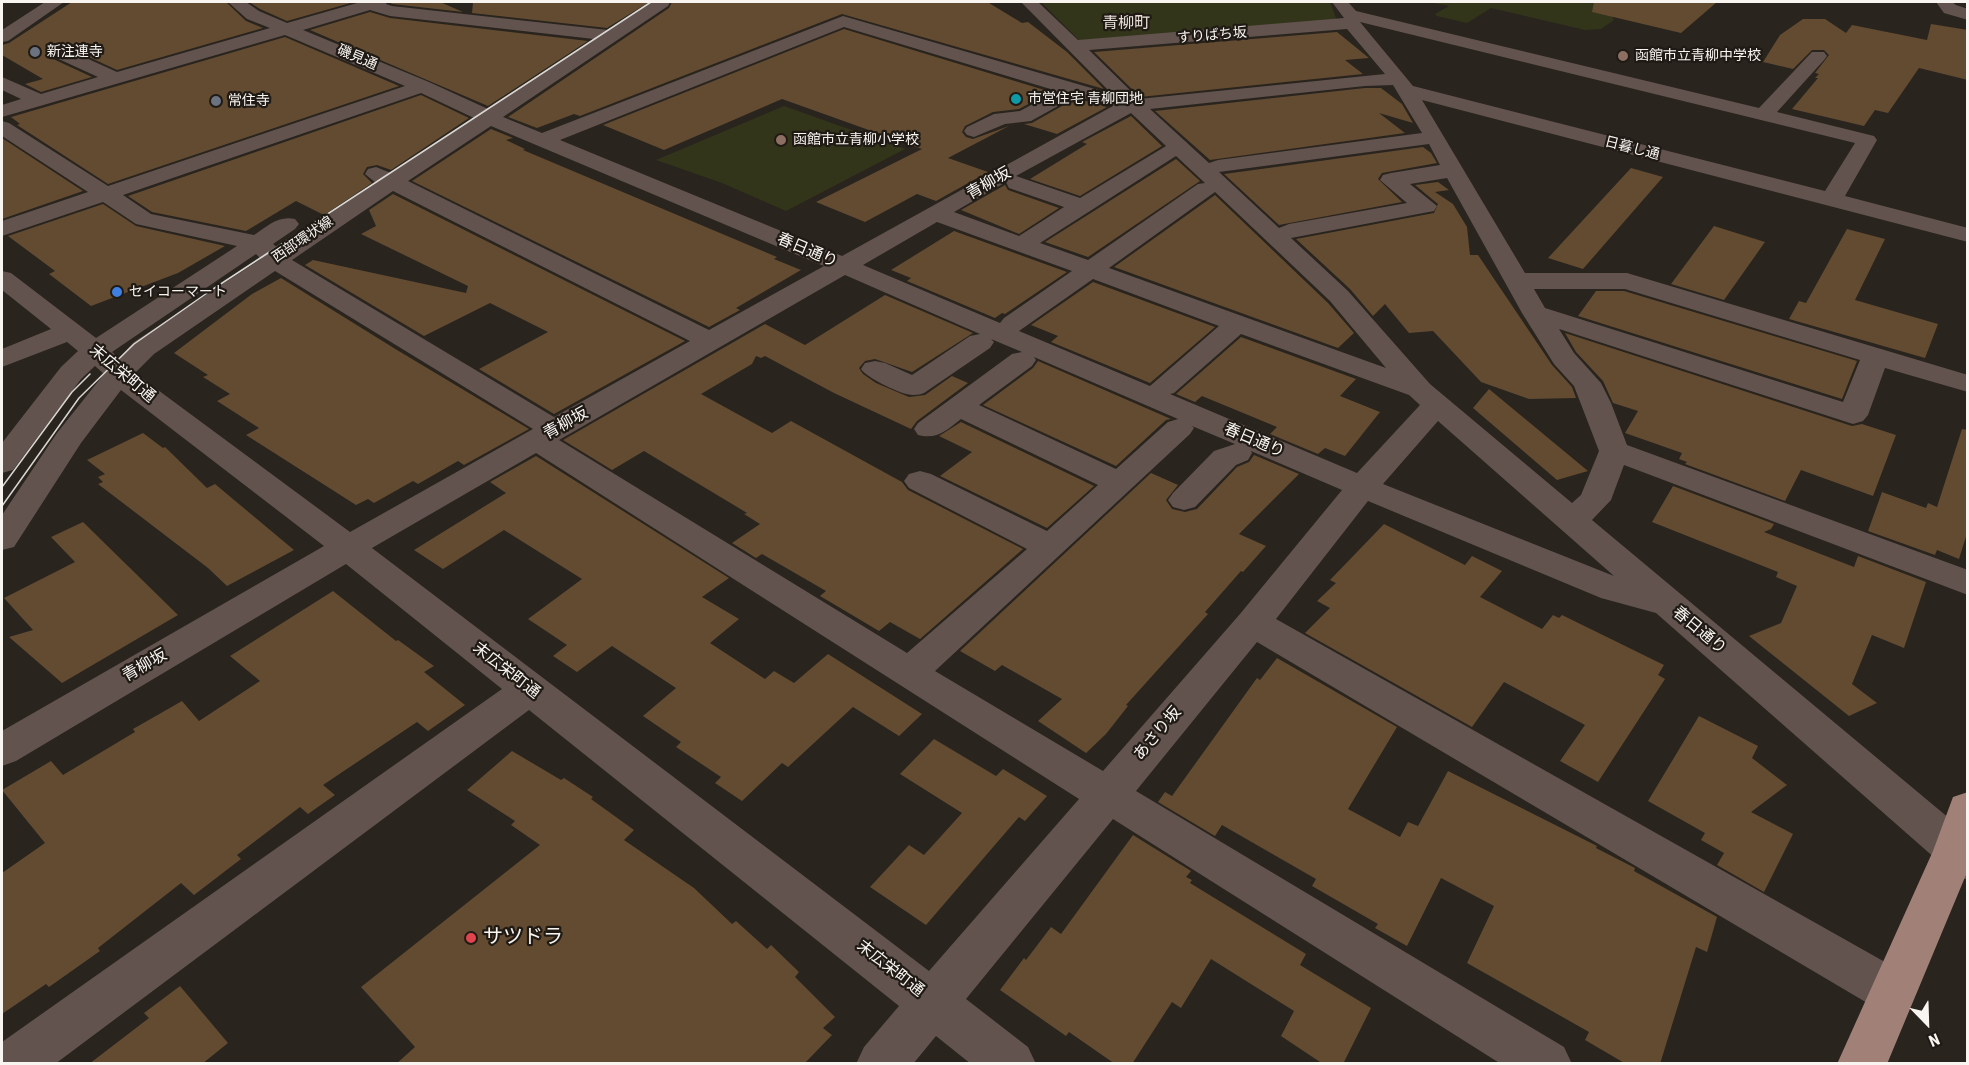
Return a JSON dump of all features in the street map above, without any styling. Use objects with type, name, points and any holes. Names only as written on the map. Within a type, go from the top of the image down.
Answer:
[{"type":"main road","points":[[1862,1064],[1892,991],[1961,856],[1968,809]]},
{"type":"street","points":[[2,37],[56,2]]},
{"type":"street","name":"磯見通","points":[[236,2],[253,15],[422,86],[480,114]]},
{"type":"street","points":[[2,111],[371,2],[390,11],[610,36]]},
{"type":"street","name":"西部環状線","points":[[267,251],[391,182],[586,34],[635,2]]},
{"type":"street","name":"西部環状線","points":[[391,182],[363,175],[480,114],[662,2]]},
{"type":"street","points":[[843,21],[853,2]]},
{"type":"street","points":[[1029,2],[1134,105],[1339,296],[1428,397],[1666,603]]},
{"type":"street","points":[[1944,2],[1950,9],[1968,15]]},
{"type":"street","points":[[1347,13],[1402,85],[1435,137],[1535,313],[1564,358],[1587,383],[1597,403],[1614,451],[1595,500],[1570,521]]},
{"type":"street","name":"すりばち坂","points":[[1073,46],[1347,13],[1867,140],[1831,201]]},
{"type":"street","points":[[2,15],[37,14]]},
{"type":"street","points":[[543,140],[843,21],[1073,90],[1134,105]]},
{"type":"street","points":[[58,52],[115,78]]},
{"type":"street","points":[[1764,115],[1818,56]]},
{"type":"street","name":"日暮し通","points":[[1134,105],[1365,80],[1402,85],[1831,201],[1968,235]]},
{"type":"street","points":[[2,83],[39,100]]},
{"type":"street","points":[[2,229],[102,193],[422,86]]},
{"type":"street","points":[[974,131],[1001,118],[1023,117],[1073,90]]},
{"type":"street","name":"青柳坂","points":[[2,750],[546,435],[1114,112],[1134,105]]},
{"type":"street","name":"春日通り","points":[[480,114],[1362,488],[1613,589],[1666,603],[1961,856]]},
{"type":"street","points":[[2,127],[144,219],[267,251],[284,266],[909,673],[1546,1064]]},
{"type":"street","points":[[1218,166],[1435,137]]},
{"type":"street","points":[[1020,245],[1168,152]]},
{"type":"street","points":[[1289,231],[1426,206],[1391,180],[1453,170]]},
{"type":"street","points":[[391,182],[712,342]]},
{"type":"street","points":[[1017,183],[1082,206]]},
{"type":"street","points":[[1013,324],[1206,189]]},
{"type":"street","name":"西部環状線","points":[[2,463],[71,373],[95,351],[144,348],[267,251],[308,210]]},
{"type":"street","points":[[937,214],[1238,323],[1428,397]]},
{"type":"street","name":"末広栄町通","points":[[2,278],[95,351],[133,386],[348,548],[1011,1064]]},
{"type":"street","points":[[1516,280],[1627,281],[1968,384]]},
{"type":"street","points":[[1535,313],[1853,415],[1875,357]]},
{"type":"street","points":[[1164,387],[1238,323]]},
{"type":"street","points":[[875,369],[914,387],[980,342]]},
{"type":"street","points":[[2,359],[95,351]]},
{"type":"street","name":"西部環状線","points":[[2,539],[95,351]]},
{"type":"street","points":[[929,429],[1022,360]]},
{"type":"street","name":"あさり坂","points":[[881,1064],[1253,623],[1362,488],[1428,397]]},
{"type":"street","points":[[960,406],[1120,483]]},
{"type":"street","points":[[909,673],[1179,428]]},
{"type":"street","points":[[1614,451],[1968,583]]},
{"type":"street","points":[[1184,500],[1225,458],[1237,453]]},
{"type":"street","points":[[920,481],[1050,547]]},
{"type":"street","points":[[1253,623],[1892,991]]},
{"type":"street","points":[[13,1064],[530,689]]},
{"type":"green space","points":[[1041,2],[1330,2],[1337,21],[1081,42]]},
{"type":"green space","points":[[1428,2],[1605,2],[1614,20],[1601,29],[1585,30],[1491,8],[1467,23],[1437,16],[1435,14],[1449,6]]},
{"type":"green space","points":[[784,106],[905,149],[786,211],[722,183],[656,160]]},
{"type":"building","points":[[72,2],[226,2],[246,21],[263,28],[117,70],[65,46],[52,46],[47,52],[51,58],[92,77],[41,92],[25,84],[43,79],[2,55],[2,45],[9,43]]},
{"type":"building","points":[[249,2],[354,2],[287,21]]},
{"type":"building","points":[[389,2],[440,2],[463,12],[392,4]]},
{"type":"building","points":[[473,2],[649,2],[607,28],[472,13]]},
{"type":"building","points":[[672,2],[989,3],[1022,23],[1028,22],[1067,52],[1104,89],[842,14],[580,116],[574,114],[537,128],[508,117],[669,8]]},
{"type":"building","points":[[1594,2],[1717,2],[1681,33],[1592,12]]},
{"type":"building","points":[[370,12],[390,18],[588,41],[488,106],[310,30]]},
{"type":"building","points":[[1803,19],[1825,19],[1846,33],[1852,25],[1927,40],[1931,24],[1968,30],[1968,80],[1919,68],[1888,113],[1875,110],[1864,126],[1792,109],[1818,78],[1815,78],[1819,74],[1815,73],[1829,55],[1824,50],[1812,50],[1793,69],[1763,62],[1780,35]]},
{"type":"building","points":[[844,29],[1051,92],[1019,109],[993,112],[965,126],[962,132],[966,137],[973,139],[1009,126],[948,158],[988,172],[936,201],[917,194],[865,222],[816,202],[922,149],[782,99],[664,150],[603,125]]},
{"type":"building","points":[[1337,32],[1369,58],[1345,60],[1363,74],[1140,97],[1094,52]]},
{"type":"building","points":[[285,37],[399,86],[108,184],[17,125],[20,124],[11,117]]},
{"type":"building","points":[[1381,88],[1402,104],[1413,123],[1379,113],[1405,133],[1210,160],[1155,111]]},
{"type":"building","points":[[421,95],[469,118],[391,170],[377,165],[367,167],[363,174],[372,183],[324,215],[296,201],[246,231],[152,212],[128,196]]},
{"type":"building","points":[[1076,98],[1107,107],[1057,134],[1024,124],[1032,123]]},
{"type":"building","points":[[1131,116],[1162,146],[1080,196],[1030,179],[1087,144],[1082,142]]},
{"type":"building","points":[[491,129],[513,138],[506,140],[525,149],[523,150],[777,257],[774,259],[801,270],[736,308],[740,310],[709,327],[412,181]]},
{"type":"building","points":[[2,138],[83,191],[2,219]]},
{"type":"building","points":[[1423,147],[1431,153],[1437,163],[1382,173],[1378,179],[1402,202],[1279,225],[1224,174]]},
{"type":"building","points":[[1176,159],[1200,181],[1088,257],[1045,242]]},
{"type":"building","points":[[1631,168],[1663,177],[1583,269],[1548,258]]},
{"type":"building","points":[[1438,182],[1449,190],[1435,192],[1453,204],[1467,227],[1470,255],[1478,255],[1552,365],[1572,387],[1576,398],[1529,399],[1481,382],[1433,331],[1409,333],[1385,304],[1373,316],[1350,289],[1296,239],[1434,213],[1438,204],[1415,185]]},
{"type":"building","points":[[1005,185],[1008,190],[1059,208],[1019,234],[961,210]]},
{"type":"building","points":[[393,194],[685,341],[554,414],[479,369],[548,332],[490,303],[424,336],[305,265],[313,260],[466,293],[468,286],[361,234],[376,226],[369,210]]},
{"type":"building","points":[[1215,195],[1328,303],[1354,333],[1338,348],[1114,267]]},
{"type":"building","points":[[103,204],[136,226],[225,246],[178,273],[91,306],[49,274],[55,271],[8,236]]},
{"type":"building","points":[[1714,226],[1765,242],[1724,300],[1671,284]]},
{"type":"building","points":[[1847,229],[1885,239],[1855,300],[1938,324],[1925,358],[1789,319],[1799,301],[1806,303]]},
{"type":"building","points":[[954,231],[1067,272],[1005,314],[1002,313],[995,318],[907,281],[911,278],[891,270]]},
{"type":"building","points":[[281,278],[529,429],[464,465],[458,461],[418,484],[413,481],[374,503],[368,499],[356,505],[246,435],[259,428],[217,401],[230,394],[203,377],[208,375],[174,353],[252,294]]},
{"type":"building","points":[[1093,282],[1215,327],[1150,383],[1051,342],[1058,336],[1031,325]]},
{"type":"building","points":[[1596,291],[1624,291],[1857,361],[1842,399],[1578,316]]},
{"type":"building","points":[[885,295],[973,333],[912,372],[875,359],[865,361],[859,368],[863,374],[876,383],[909,397],[925,395],[952,376],[968,383],[917,421],[911,429],[834,393],[765,356],[761,358],[756,356],[752,364],[701,394],[772,433],[791,421],[902,482],[908,490],[1023,549],[920,639],[890,622],[879,631],[820,596],[826,591],[762,554],[756,558],[732,543],[760,524],[744,514],[747,513],[644,451],[612,470],[563,440],[765,324],[805,345]]},
{"type":"building","points":[[1565,333],[1852,426],[1862,424],[1896,435],[1873,496],[1801,470],[1785,501],[1685,464],[1687,462],[1679,459],[1682,453],[1625,433],[1638,411],[1613,403],[1603,381],[1576,352]]},
{"type":"building","points":[[1241,337],[1356,379],[1340,396],[1380,412],[1345,456],[1325,448],[1318,454],[1270,434],[1277,427],[1202,396],[1195,402],[1176,394]]},
{"type":"building","points":[[1038,361],[1171,419],[1166,420],[1116,466],[983,405],[1033,368]]},
{"type":"building","points":[[1489,389],[1588,471],[1557,480],[1473,408]]},
{"type":"building","points":[[961,422],[1094,486],[1047,528],[940,476],[972,452],[939,436]]},
{"type":"building","points":[[1962,429],[1968,430],[1968,530],[1959,559],[1937,550],[1935,555],[1868,531],[1882,492],[1926,508],[1928,503],[1937,507]]},
{"type":"building","points":[[143,433],[163,448],[165,447],[207,488],[215,484],[294,550],[227,586],[208,568],[98,484],[103,482],[98,477],[105,474],[87,460]]},
{"type":"building","points":[[1254,455],[1299,474],[1239,534],[1266,546],[1205,612],[1208,614],[1126,705],[1128,706],[1106,734],[1086,753],[1038,721],[1062,699],[1002,665],[995,671],[960,651],[1151,473],[1178,485],[1166,500],[1172,509],[1185,512],[1197,509],[1237,467],[1249,462]]},
{"type":"building","points":[[536,456],[729,578],[702,597],[739,619],[710,643],[765,679],[774,671],[794,683],[828,654],[922,714],[899,736],[853,707],[788,767],[782,763],[742,801],[715,783],[721,777],[676,747],[681,742],[643,716],[676,688],[612,646],[577,672],[553,656],[567,645],[528,619],[582,579],[504,530],[443,569],[414,550],[506,493],[490,482]]},
{"type":"building","points":[[1673,486],[1774,524],[1771,529],[1764,532],[1854,567],[1858,556],[1926,582],[1904,648],[1872,635],[1852,684],[1877,703],[1849,716],[1749,636],[1781,623],[1797,586],[1776,577],[1778,572],[1652,522]]},
{"type":"building","points":[[83,522],[178,615],[62,683],[9,637],[33,630],[4,598],[75,562],[51,537]]},
{"type":"building","points":[[1384,524],[1465,565],[1472,556],[1502,571],[1480,597],[1542,629],[1553,615],[1559,618],[1562,615],[1664,665],[1658,675],[1665,679],[1598,782],[1560,761],[1585,725],[1504,682],[1472,727],[1305,633],[1330,608],[1317,601],[1336,583],[1330,580]]},
{"type":"building","points":[[333,591],[396,641],[398,640],[434,666],[424,672],[465,705],[428,731],[417,722],[323,785],[335,795],[308,814],[300,807],[237,855],[241,859],[194,895],[181,883],[98,948],[100,951],[49,987],[46,984],[2,1014],[2,873],[45,843],[2,790],[51,761],[63,775],[135,732],[133,729],[182,701],[199,721],[260,681],[230,656]]},
{"type":"building","points":[[1277,658],[1397,727],[1348,809],[1400,837],[1408,822],[1418,826],[1448,771],[1597,846],[1596,848],[1635,868],[1634,871],[1717,917],[1707,952],[1696,947],[1660,1064],[1626,1064],[1585,1040],[1589,1032],[1467,963],[1494,906],[1441,878],[1407,946],[1375,928],[1378,924],[1312,886],[1316,879],[1222,825],[1215,836],[1158,802],[1165,792],[1172,796],[1257,678],[1260,680]]},
{"type":"building","points":[[1699,716],[1758,746],[1752,758],[1787,785],[1751,812],[1793,834],[1764,892],[1717,865],[1724,853],[1701,840],[1705,833],[1648,801]]},
{"type":"building","points":[[934,739],[996,776],[1003,769],[1047,796],[1025,821],[1019,817],[926,925],[870,887],[909,845],[924,855],[962,813],[900,774]]},
{"type":"building","points":[[512,751],[561,780],[564,778],[593,797],[591,799],[634,830],[624,840],[694,888],[732,924],[736,921],[767,949],[771,945],[799,972],[795,977],[835,1017],[823,1028],[832,1035],[804,1064],[396,1064],[415,1047],[361,987],[540,845],[511,825],[515,821],[467,790]]},
{"type":"building","points":[[1133,835],[1191,871],[1186,877],[1192,880],[1190,883],[1306,954],[1300,965],[1371,1008],[1343,1064],[1323,1064],[1281,1036],[1294,1011],[1211,959],[1181,1008],[1172,1002],[1132,1064],[1115,1064],[1069,1032],[1066,1036],[1000,990],[1051,927],[1061,934]]},
{"type":"building","points":[[180,986],[228,1043],[202,1064],[89,1064],[149,1018],[144,1013]]},
{"type":"tram line","points":[[2,506],[79,398],[134,344],[210,291],[651,2]]},
{"type":"tram line","points":[[2,487],[72,392],[90,374]]},
{"type":"place","name":"新注連寺","points":[[35,52]]},
{"type":"place","name":"函館市立青柳中学校","points":[[1623,56]]},
{"type":"place","name":"市営住宅 青柳団地","points":[[1016,99]]},
{"type":"place","name":"常住寺","points":[[216,101]]},
{"type":"place","name":"函館市立青柳小学校","points":[[781,140]]},
{"type":"place","name":"セイコーマート","points":[[117,292]]},
{"type":"place","name":"サツドラ","points":[[471,938]]},
{"type":"district","name":"青柳町","points":[[1126,24]]}]
